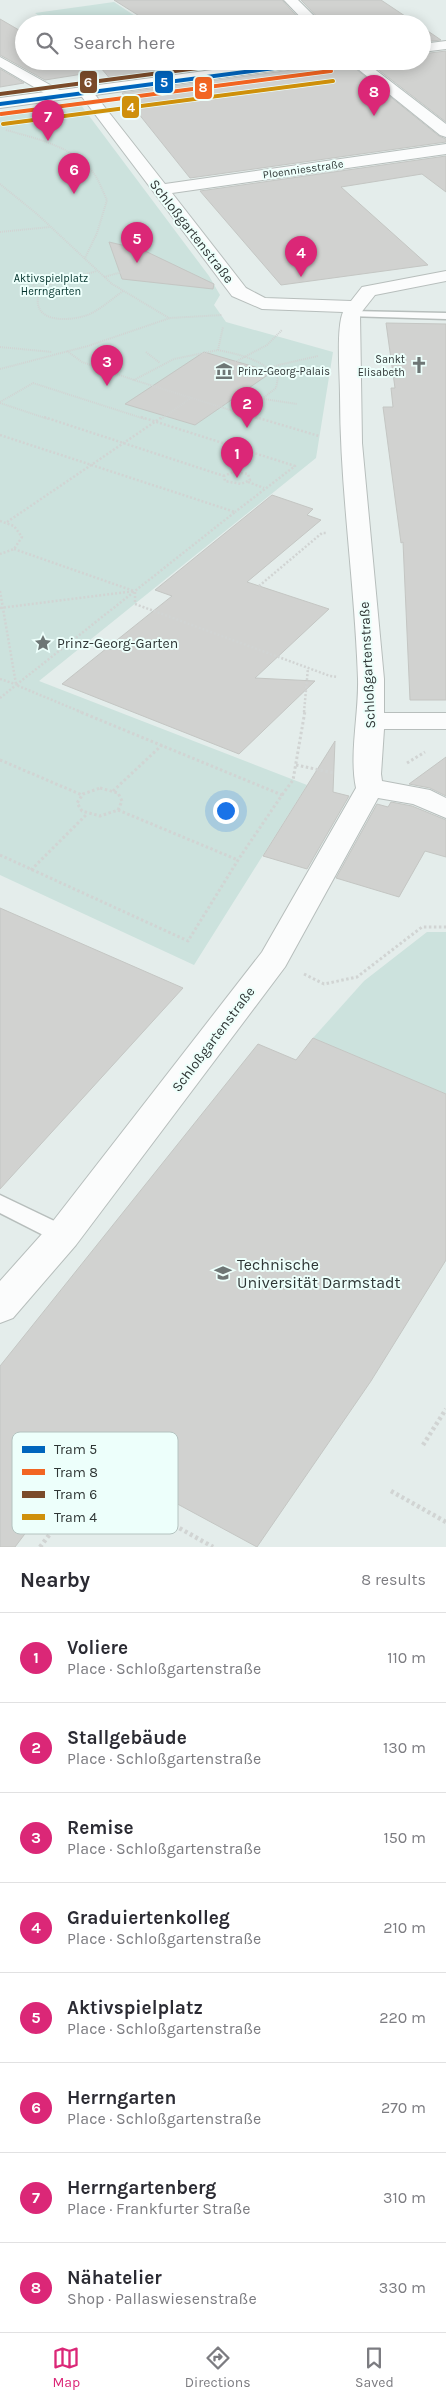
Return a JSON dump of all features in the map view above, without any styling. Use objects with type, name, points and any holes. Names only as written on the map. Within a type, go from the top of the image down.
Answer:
[{"type":"street","points":[[291,0],[307,15]]},
{"type":"street","points":[[431,47],[446,45]]},
{"type":"street","points":[[0,61],[15,70]]},
{"type":"street","points":[[15,70],[56,94]]},
{"type":"street","points":[[0,102],[243,70]]},
{"type":"street","points":[[367,70],[446,132]]},
{"type":"street","name":"Schloßgartenstraße","points":[[0,1307],[63,1235],[274,959],[370,788],[367,774],[372,721],[370,679],[351,443],[353,311],[267,303],[239,292],[84,90]]},
{"type":"street","name":"Ploenniesstraße","points":[[159,190],[446,148]]},
{"type":"street","points":[[353,311],[369,291],[446,276]]},
{"type":"street","points":[[372,721],[446,721]]},
{"type":"street","points":[[370,788],[420,796],[446,809]]},
{"type":"lane","points":[[353,311],[446,316]]},
{"type":"lane","points":[[0,1203],[63,1235]]},
{"type":"path","points":[[0,126],[48,141],[75,157],[95,174],[107,200],[97,233],[84,260]]},
{"type":"path","points":[[0,184],[50,227],[103,277],[123,291],[170,318]]},
{"type":"path","points":[[0,232],[50,227]]},
{"type":"path","points":[[38,288],[96,271]]},
{"type":"path","points":[[103,277],[122,272]]},
{"type":"path","points":[[32,283],[38,288],[39,293],[35,301],[36,309],[41,315],[73,318],[96,310],[123,291]]},
{"type":"path","points":[[0,369],[67,351],[170,318],[234,314],[250,311],[267,303]]},
{"type":"path","points":[[218,350],[223,327]]},
{"type":"path","points":[[235,362],[249,356],[278,337]]},
{"type":"path","points":[[0,347],[55,353]]},
{"type":"path","points":[[134,380],[160,363],[194,352],[218,350],[249,356],[270,367],[278,378],[276,388],[243,414]]},
{"type":"path","points":[[67,351],[82,362],[134,380],[243,414],[351,443]]},
{"type":"path","points":[[146,352],[160,363]]},
{"type":"path","points":[[270,367],[324,354]]},
{"type":"path","points":[[0,403],[33,383],[295,466],[0,698]]},
{"type":"path","points":[[7,522],[192,398]]},
{"type":"path","points":[[263,399],[297,404]]},
{"type":"path","points":[[0,403],[224,476],[233,472],[241,472],[250,478],[248,482]]},
{"type":"path","points":[[0,435],[235,512]]},
{"type":"path","points":[[224,476],[225,482],[233,484],[248,482],[265,488]]},
{"type":"path","points":[[0,521],[7,522],[21,531],[22,537],[20,543],[14,548],[0,554]]},
{"type":"path","points":[[259,586],[322,533],[359,532]]},
{"type":"path","points":[[14,548],[135,591]]},
{"type":"path","points":[[0,591],[16,685]]},
{"type":"path","points":[[2,607],[135,591]]},
{"type":"path","points":[[135,591],[134,604],[330,676],[370,679]]},
{"type":"path","points":[[0,855],[188,941],[238,860],[293,780],[305,708],[308,668]]},
{"type":"path","points":[[0,678],[282,795]]},
{"type":"path","points":[[112,791],[162,745]]},
{"type":"path","points":[[0,760],[82,795]]},
{"type":"path","points":[[118,810],[122,801],[121,797],[112,791],[100,788],[82,795],[77,803],[87,814],[100,816],[118,810],[238,860]]},
{"type":"path","points":[[31,870],[87,814]]},
{"type":"path","points":[[274,959],[324,984],[357,977],[422,927],[446,927]]},
{"type":"path","points":[[423,1445],[446,1409]]},
{"type":"path","points":[[391,1491],[446,1522]]},
{"type":"path","points":[[178,1527],[213,1547]]},
{"type":"path","points":[[40,1547],[50,1534]]},
{"type":"green space","points":[[114,2],[134,15],[38,15],[35,13]]},
{"type":"green space","name":"Prinz-Georg-Garten","points":[[78,101],[209,276],[220,295],[214,305],[226,322],[333,352],[316,458],[39,681],[307,785],[194,965],[0,875],[0,112]]},
{"type":"green space","points":[[427,932],[446,932],[446,1094],[313,1038],[364,981]]},
{"type":"building","points":[[114,0],[282,0],[296,15],[138,15]]},
{"type":"building","points":[[301,0],[381,0],[404,15],[315,15]]},
{"type":"building","points":[[0,19],[15,28],[15,63],[0,55]]},
{"type":"building","points":[[431,33],[441,40],[431,41]]},
{"type":"building","points":[[446,51],[446,122],[379,70],[431,70],[431,53]]},
{"type":"building","points":[[0,69],[24,83],[0,87]]},
{"type":"building","points":[[27,70],[84,70],[89,73],[45,80]]},
{"type":"building","points":[[103,70],[196,70],[112,81]]},
{"type":"building","points":[[292,70],[357,70],[439,136],[446,139],[446,142],[190,178],[122,93]]},
{"type":"building","points":[[446,156],[446,192],[422,174],[341,187],[428,265],[281,285],[200,191]]},
{"type":"building","points":[[109,242],[143,250],[214,284],[213,289],[122,279]]},
{"type":"building","points":[[386,323],[446,324],[446,700],[410,700],[403,542],[401,543],[383,407],[393,407],[391,388],[395,388]]},
{"type":"building","points":[[204,352],[272,372],[195,425],[125,404]]},
{"type":"building","points":[[272,495],[313,509],[307,515],[321,520],[247,582],[329,609],[255,678],[315,681],[239,754],[62,684],[172,596],[155,590]]},
{"type":"building","points":[[335,741],[333,792],[349,796],[307,869],[263,856]]},
{"type":"building","points":[[446,757],[446,796],[430,788],[409,784]]},
{"type":"building","points":[[391,802],[412,806],[446,820],[446,857],[425,851],[399,897],[336,878],[377,804],[388,807]]},
{"type":"building","points":[[0,908],[183,988],[0,1189]]},
{"type":"building","points":[[313,1038],[446,1094],[446,1260],[371,1381],[257,1547],[178,1504],[178,1432],[12,1432],[12,1534],[25,1534],[15,1547],[0,1547],[0,1366],[258,1044],[296,1060]]},
{"type":"tram line","name":"6","points":[[0,94],[183,70]]},
{"type":"tram line","name":"5","points":[[0,104],[259,70]]},
{"type":"tram line","name":"8","points":[[1,114],[331,71]]},
{"type":"tram line","name":"4","points":[[3,124],[333,81]]},
{"type":"place","name":"Nähatelier","points":[[374,116]]},
{"type":"place","name":"Herrngartenberg","points":[[48,141]]},
{"type":"place","name":"Herrngarten","points":[[74,194]]},
{"type":"place","name":"Aktivspielplatz","points":[[137,263]]},
{"type":"place","name":"Graduiertenkolleg","points":[[301,277]]},
{"type":"place","name":"Sankt Elisabeth","points":[[419,365]]},
{"type":"place","name":"Prinz-Georg-Palais","points":[[224,371]]},
{"type":"place","name":"Remise","points":[[107,386]]},
{"type":"place","name":"Stallgebäude","points":[[247,428]]},
{"type":"place","name":"Voliere","points":[[237,478]]},
{"type":"place","name":"Prinz-Georg-Garten","points":[[43,643]]},
{"type":"place","name":"Technische Universität Darmstadt","points":[[223,1273]]},
{"type":"park label","name":"Aktivspielplatz Herrngarten","points":[[51,284]]}]
